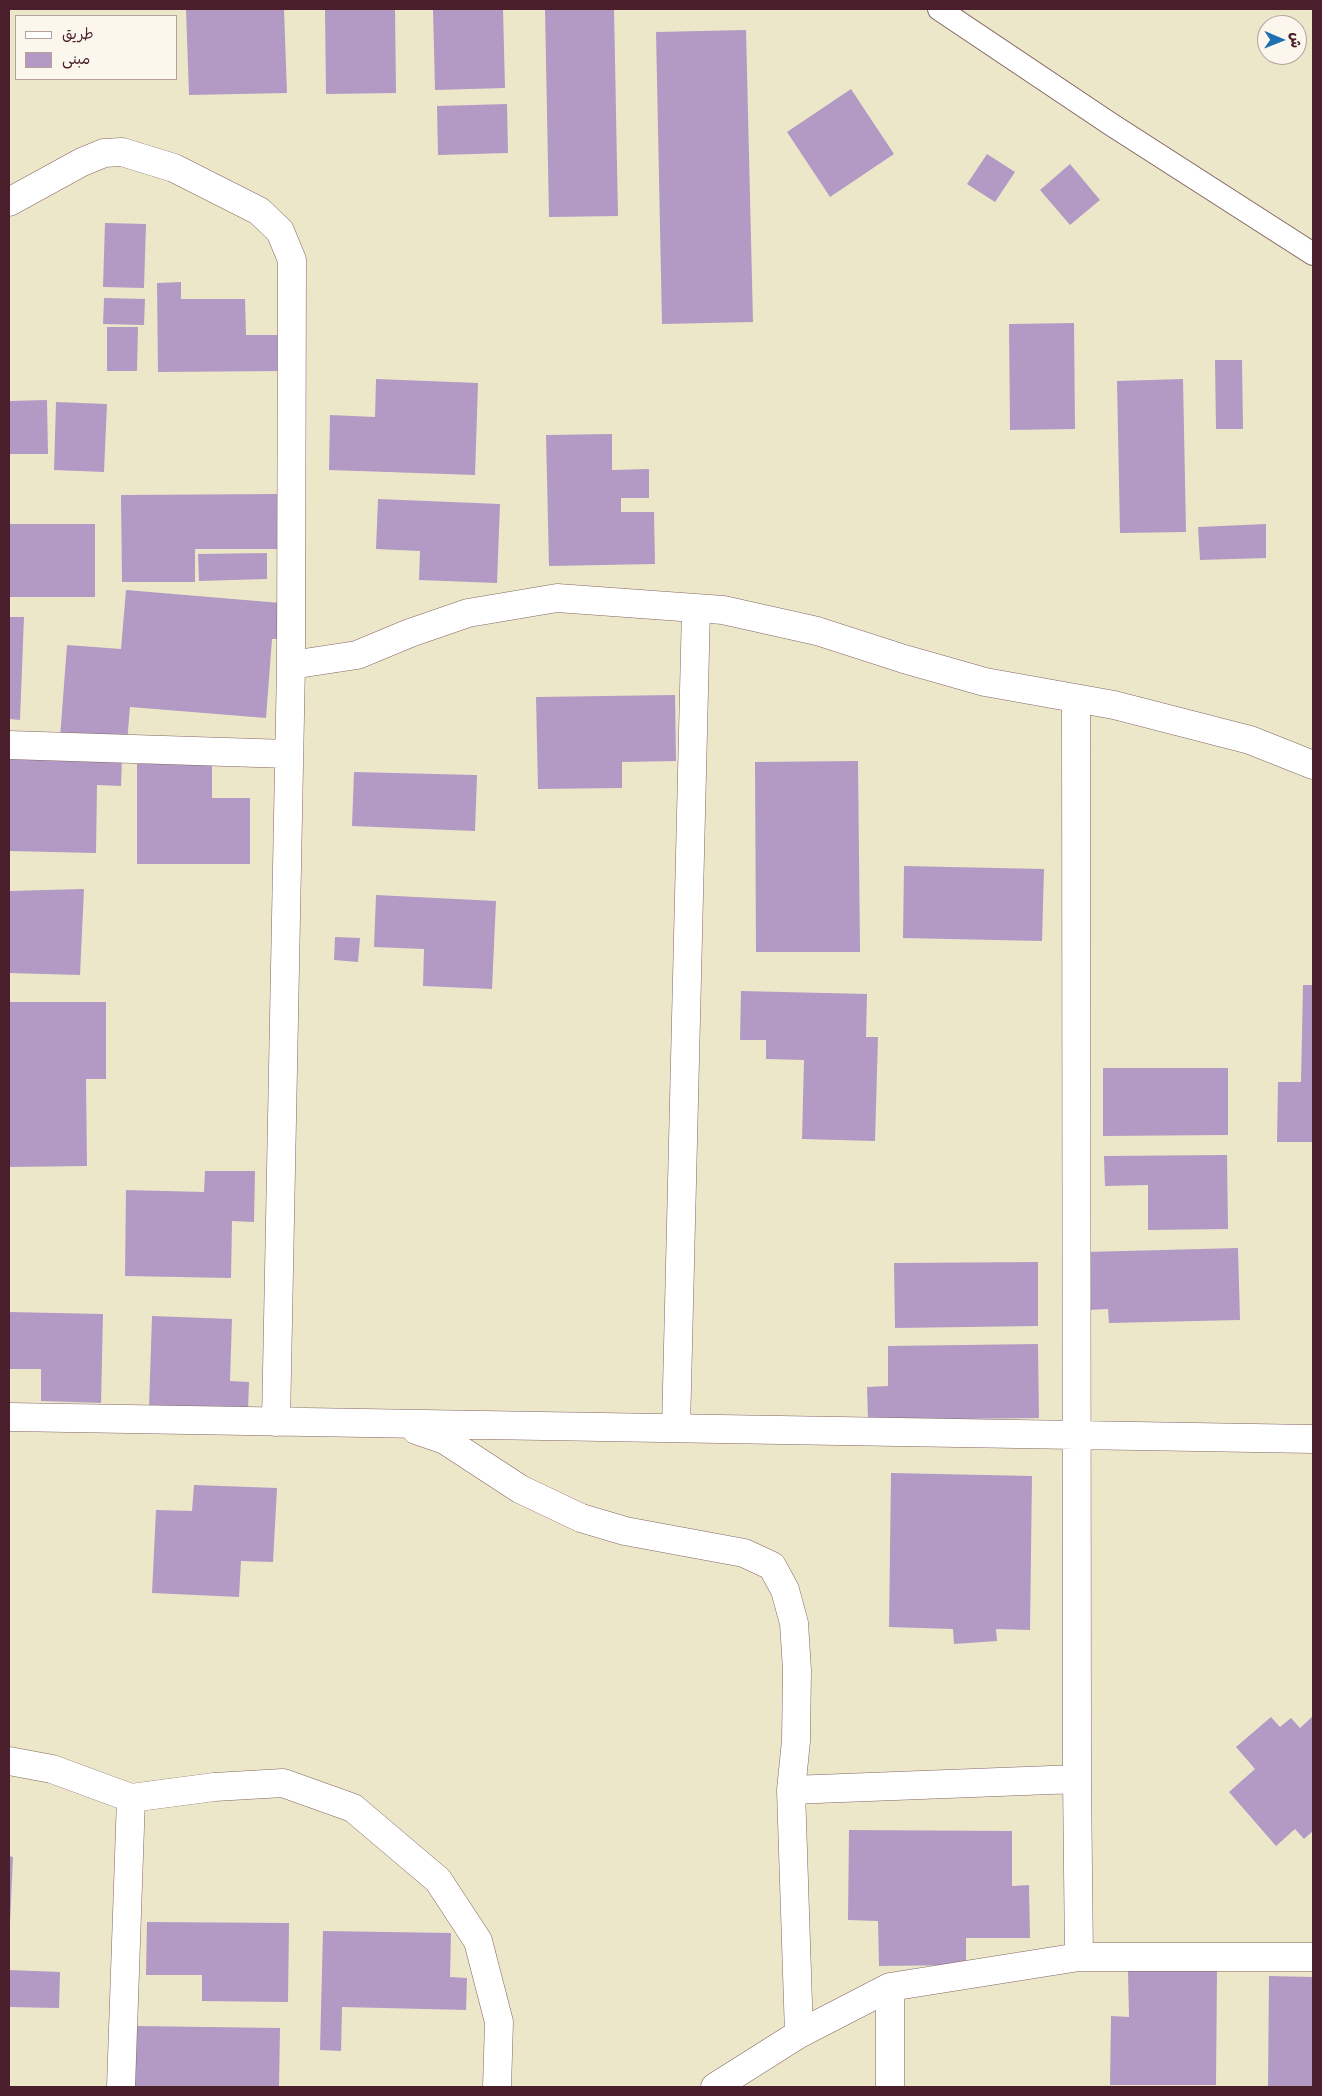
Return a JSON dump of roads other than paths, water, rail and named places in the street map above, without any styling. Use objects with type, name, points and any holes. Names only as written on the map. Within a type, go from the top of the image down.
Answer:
[{"type":"street","points":[[9,202],[82,162],[104,153],[122,152],[174,168],[259,211],[280,232],[292,260],[291,665],[276,1422]]},
{"type":"street","points":[[291,665],[357,656],[410,633],[468,614],[557,598],[722,610],[817,631],[904,659],[985,682],[1114,705],[1250,740],[1313,765]]},
{"type":"street","points":[[676,1428],[696,609]]},
{"type":"street","points":[[1076,698],[1076,1435],[1079,1957]]},
{"type":"street","points":[[9,745],[288,754]]},
{"type":"street","points":[[9,1417],[1313,1439]]},
{"type":"street","points":[[398,1424],[446,1440],[520,1489],[581,1518],[625,1531],[744,1553],[772,1566],[785,1590],[794,1623],[797,1670],[796,1741],[792,1790],[799,2034]]},
{"type":"street","points":[[9,1761],[52,1769],[131,1798],[214,1787],[283,1783],[353,1808],[438,1880],[478,1941],[499,2022],[497,2087]]},
{"type":"street","points":[[792,1790],[1077,1779]]},
{"type":"street","points":[[121,2087],[131,1798]]},
{"type":"street","points":[[715,2087],[799,2034],[890,1987],[1079,1957],[1313,1957]]},
{"type":"street","points":[[890,1987],[890,2087]]},
{"type":"lane","points":[[940,9],[1112,125],[1313,254]]}]
